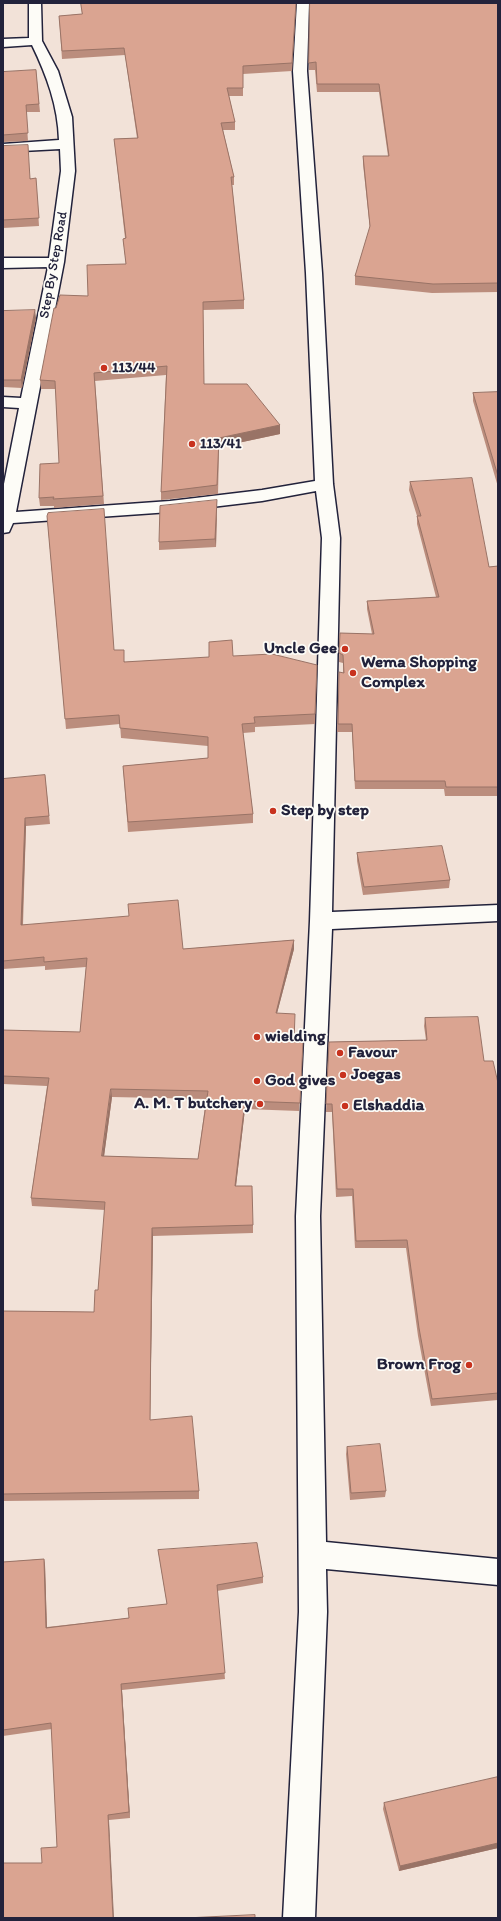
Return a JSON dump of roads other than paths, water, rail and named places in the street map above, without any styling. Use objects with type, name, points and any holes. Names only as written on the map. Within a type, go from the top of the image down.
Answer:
[{"type":"street","name":"Step By Step Road","points":[[5,523],[56,262],[68,171],[65,117],[51,71],[36,41],[35,3]]},
{"type":"street","points":[[299,1918],[313,1612],[308,1216],[321,921],[330,538],[324,484],[314,273],[300,71],[302,3]]},
{"type":"street","points":[[3,43],[36,41]]},
{"type":"street","points":[[3,148],[67,144]]},
{"type":"street","points":[[3,263],[56,262]]},
{"type":"street","points":[[3,402],[28,402]]},
{"type":"street","points":[[5,523],[160,509],[296,491],[324,484]]},
{"type":"street","points":[[321,921],[498,913]]},
{"type":"street","points":[[312,1554],[498,1572]]},
{"type":"place","name":"113/44","points":[[104,368]]},
{"type":"place","name":"113/41","points":[[192,444]]},
{"type":"place","name":"Uncle Gee","points":[[345,649]]},
{"type":"place","name":"Wema Shopping Complex","points":[[353,673]]},
{"type":"place","name":"Step by step","points":[[273,811]]},
{"type":"place","name":"wielding","points":[[257,1037]]},
{"type":"place","name":"Favour","points":[[340,1053]]},
{"type":"place","name":"Joegas","points":[[343,1075]]},
{"type":"place","name":"God gives","points":[[257,1081]]},
{"type":"place","name":"A. M. T butchery","points":[[260,1104]]},
{"type":"place","name":"Elshaddia","points":[[345,1106]]},
{"type":"place","name":"Brown Frog","points":[[469,1365]]}]
